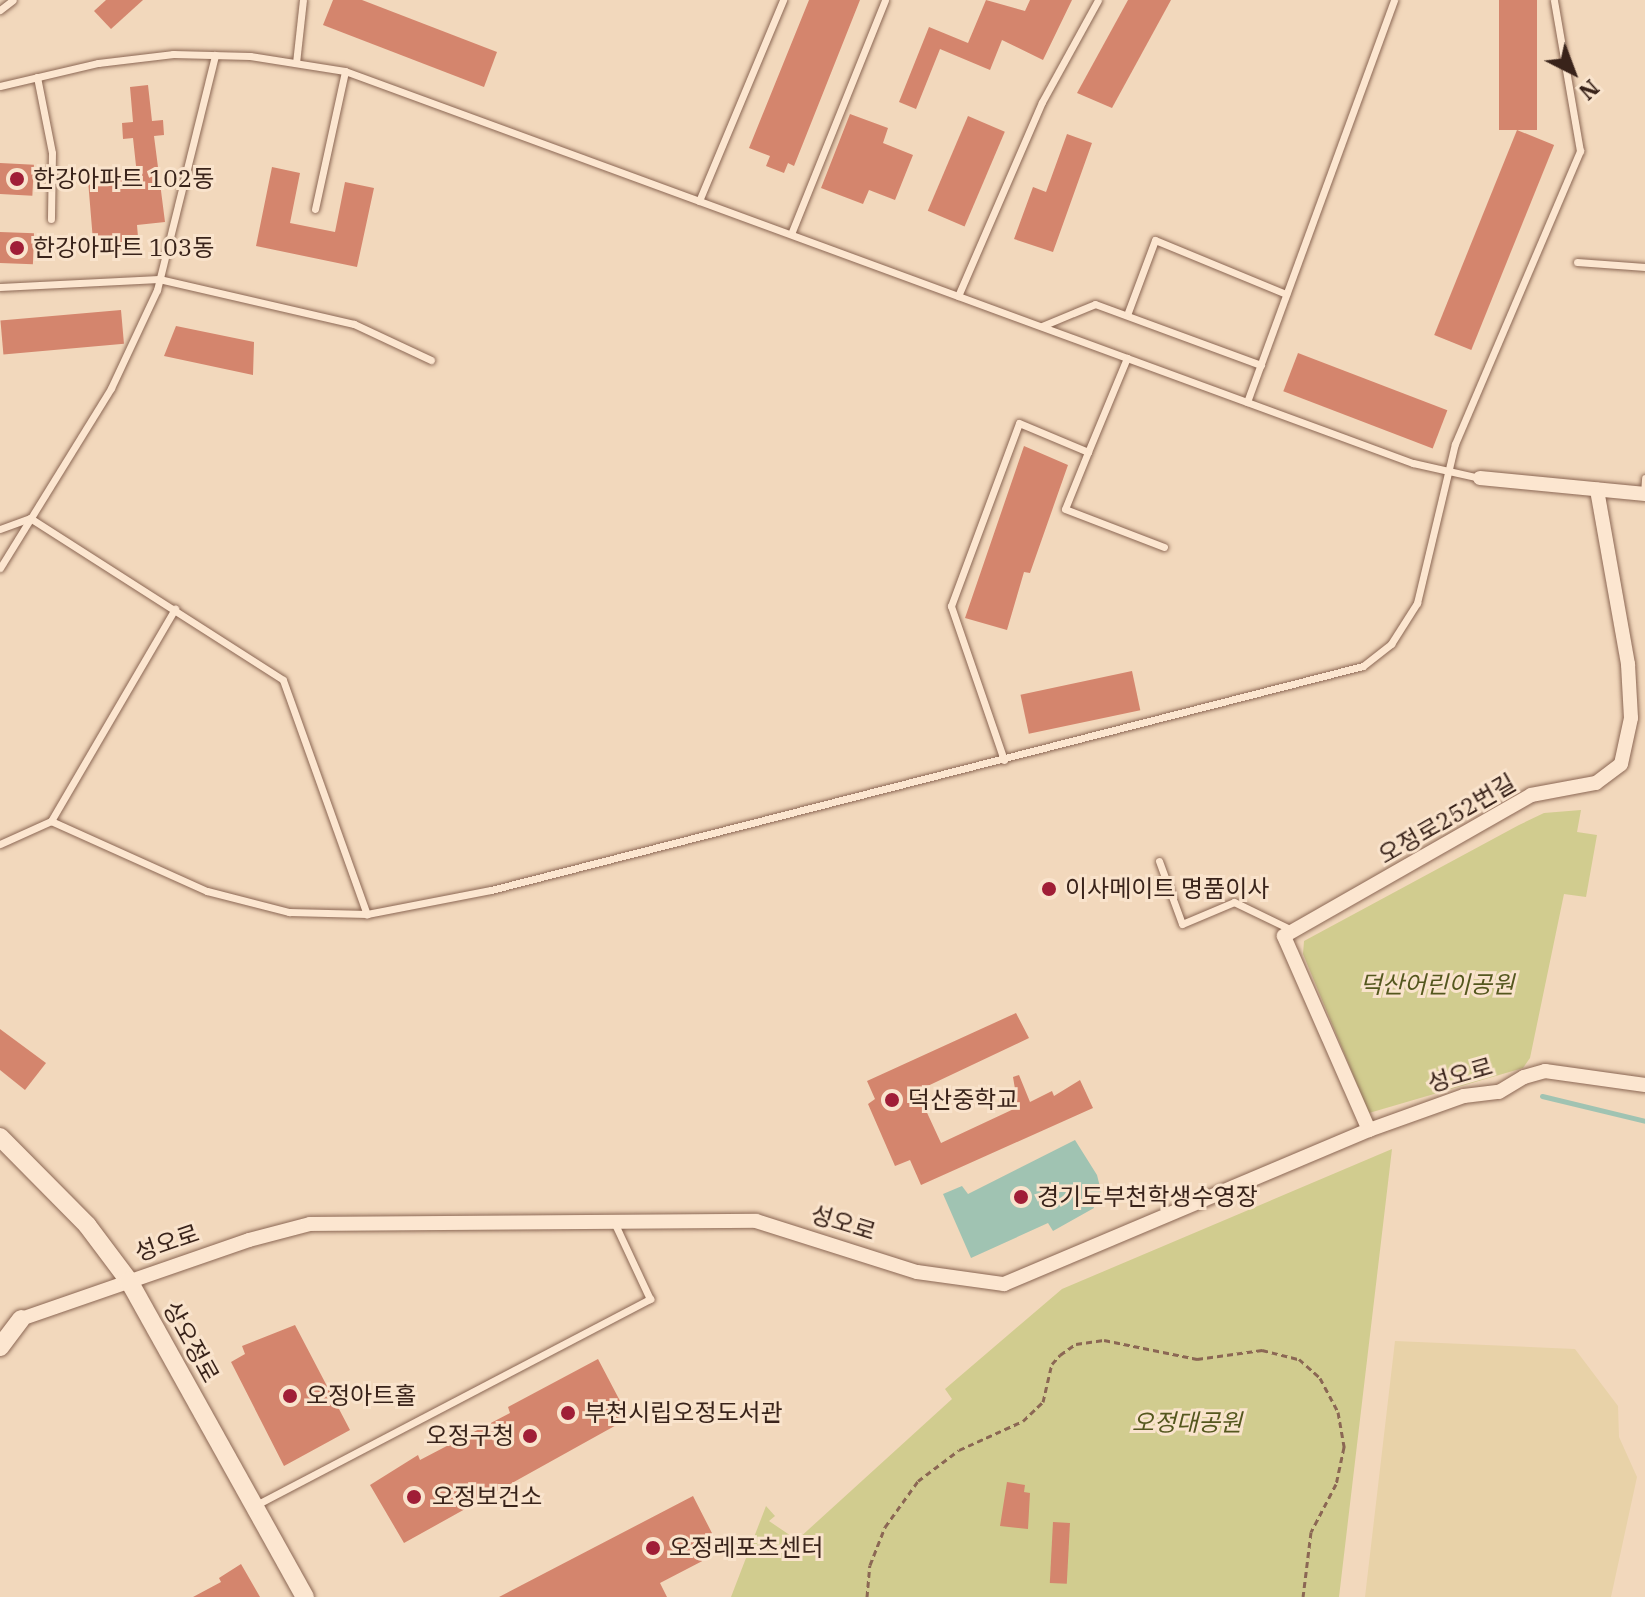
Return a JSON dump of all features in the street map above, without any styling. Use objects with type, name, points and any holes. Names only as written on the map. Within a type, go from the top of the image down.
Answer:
[{"type":"street","points":[[1480,478],[1644,494]]},
{"type":"street","name":"오정로252번길","points":[[1294,931],[1531,795],[1596,783],[1621,764],[1631,718],[1628,664],[1597,490]]},
{"type":"street","points":[[1294,931],[1284,936],[1369,1130]]},
{"type":"street","name":"성오로","points":[[0,1327],[129,1281],[310,1224],[756,1221],[917,1272],[1004,1284],[1369,1130],[1464,1096],[1499,1092],[1545,1071],[1645,1085]]},
{"type":"street","name":"상오정로","points":[[0,1137],[87,1225],[129,1281],[305,1597]]},
{"type":"street","points":[[0,1347],[21,1319]]},
{"type":"lane","points":[[0,10],[13,0]]},
{"type":"lane","points":[[296,63],[303,0]]},
{"type":"lane","points":[[699,201],[783,0]]},
{"type":"lane","points":[[791,234],[885,0]]},
{"type":"lane","points":[[958,296],[1042,102],[1098,0]]},
{"type":"lane","points":[[1247,402],[1394,0]]},
{"type":"lane","points":[[51,821],[207,891],[289,912],[367,914],[491,890],[1363,666],[1391,644],[1417,603],[1434,551],[1446,470],[1580,151],[1554,0]]},
{"type":"lane","points":[[0,86],[98,63],[173,54],[296,63],[345,71],[1247,402],[1446,470],[1480,478]]},
{"type":"lane","points":[[0,568],[111,388],[159,279],[215,55]]},
{"type":"lane","points":[[315,209],[345,71]]},
{"type":"lane","points":[[37,77],[52,153],[51,219]]},
{"type":"lane","points":[[1127,315],[1155,240],[1286,294]]},
{"type":"lane","points":[[1577,262],[1645,267]]},
{"type":"lane","points":[[0,287],[159,279],[354,324],[431,360]]},
{"type":"lane","points":[[1042,326],[1095,304],[1261,365]]},
{"type":"lane","points":[[1127,358],[1065,509],[1164,547]]},
{"type":"lane","points":[[1004,760],[951,606],[1019,423],[1088,452]]},
{"type":"lane","points":[[1644,494],[1645,478]]},
{"type":"lane","points":[[0,529],[30,518]]},
{"type":"lane","points":[[30,518],[283,680],[367,914]]},
{"type":"lane","points":[[0,844],[51,821],[175,609]]},
{"type":"lane","points":[[1159,861],[1182,924],[1234,902],[1294,931]]},
{"type":"lane","points":[[254,1506],[650,1299],[614,1222]]},
{"type":"path","points":[[867,1597],[870,1565],[885,1527],[918,1481],[959,1450],[1023,1421],[1043,1402],[1052,1364],[1060,1355],[1076,1344],[1104,1340],[1197,1359],[1262,1350],[1299,1359],[1320,1378],[1338,1412],[1344,1447],[1336,1484],[1311,1532],[1303,1597]]},
{"type":"shaded area","name":"경기도부천학생수영장","points":[[1075,1140],[1097,1175],[1102,1195],[1092,1200],[1094,1208],[1053,1231],[1048,1223],[971,1258],[943,1194],[962,1186],[968,1194]]},
{"type":"shaded area","points":[[1395,1341],[1575,1349],[1618,1406],[1619,1437],[1637,1477],[1611,1597],[1365,1597]]},
{"type":"green space","name":"덕산어린이공원","points":[[1581,810],[1577,832],[1597,835],[1586,897],[1564,894],[1530,1058],[1523,1068],[1369,1113],[1303,954],[1304,941],[1544,813]]},
{"type":"green space","name":"오정대공원","points":[[1392,1149],[1339,1597],[731,1597],[766,1506],[775,1516],[769,1521],[797,1540],[952,1399],[945,1389],[1062,1289]]},
{"type":"building","points":[[106,0],[143,0],[111,29],[94,11]]},
{"type":"building","points":[[333,0],[362,0],[497,52],[484,87],[323,25]]},
{"type":"building","points":[[809,0],[860,0],[794,166],[788,163],[784,173],[766,166],[770,156],[749,148]]},
{"type":"building","points":[[986,0],[1025,11],[1030,0],[1072,0],[1043,60],[1002,40],[990,70],[940,49],[916,109],[899,102],[929,27],[968,43]]},
{"type":"building","points":[[1128,0],[1171,0],[1112,108],[1077,93]]},
{"type":"building","points":[[1499,0],[1537,0],[1537,130],[1499,130]]},
{"type":"building","points":[[148,85],[152,121],[163,120],[164,135],[154,136],[165,222],[137,225],[139,249],[94,253],[88,180],[137,175],[133,138],[123,139],[122,123],[133,122],[130,87]]},
{"type":"building","points":[[850,114],[888,128],[883,143],[913,155],[895,200],[869,190],[863,204],[821,188]]},
{"type":"building","points":[[968,116],[1005,132],[965,226],[928,211]]},
{"type":"building","points":[[1517,130],[1554,145],[1471,350],[1434,335]]},
{"type":"building","points":[[1067,134],[1092,143],[1053,252],[1014,239],[1033,187],[1046,192]]},
{"type":"building","name":"한강아파트 102동","points":[[0,163],[34,165],[32,196],[0,194]]},
{"type":"building","points":[[272,167],[300,173],[290,223],[335,232],[345,182],[374,188],[357,267],[256,246]]},
{"type":"building","name":"한강아파트 103동","points":[[0,232],[34,233],[33,264],[0,263]]},
{"type":"building","points":[[121,310],[124,344],[3,354],[0,321]]},
{"type":"building","points":[[176,326],[254,342],[253,375],[164,356]]},
{"type":"building","points":[[1298,353],[1447,410],[1433,449],[1283,391]]},
{"type":"building","points":[[1024,446],[1068,465],[1030,573],[1024,572],[1007,630],[965,618]]},
{"type":"building","points":[[1132,671],[1140,710],[1029,734],[1020,695]]},
{"type":"building","name":"덕산중학교","points":[[1016,1013],[1029,1038],[917,1091],[941,1143],[1018,1107],[1013,1077],[1019,1075],[1030,1102],[1052,1091],[1054,1096],[1080,1080],[1093,1108],[921,1185],[910,1160],[895,1166],[868,1104],[875,1099],[867,1081]]},
{"type":"building","points":[[0,1029],[46,1063],[25,1090],[0,1070]]},
{"type":"building","name":"오정아트홀","points":[[295,1325],[350,1430],[284,1466],[231,1362],[245,1354],[242,1346]]},
{"type":"building","name":"오정구청","points":[[598,1359],[629,1418],[404,1543],[370,1485],[418,1455],[420,1460],[510,1413],[508,1407]]},
{"type":"building","points":[[1007,1482],[1025,1485],[1024,1492],[1030,1493],[1028,1529],[1000,1526]]},
{"type":"building","name":"오정레포츠센터","points":[[693,1496],[715,1539],[712,1556],[660,1583],[667,1597],[499,1597]]},
{"type":"building","points":[[1053,1522],[1070,1523],[1067,1584],[1050,1583]]},
{"type":"building","points":[[241,1564],[260,1597],[193,1597],[221,1582],[219,1578]]},
{"type":"waterway","points":[[1542,1096],[1645,1121]]},
{"type":"place","name":"한강아파트 102동","points":[[17,179]]},
{"type":"place","name":"한강아파트 103동","points":[[17,248]]},
{"type":"place","name":"이사메이트 명품이사","points":[[1049,889]]},
{"type":"place","name":"덕산중학교","points":[[892,1100]]},
{"type":"place","name":"경기도부천학생수영장","points":[[1021,1197]]},
{"type":"place","name":"오정아트홀","points":[[290,1396]]},
{"type":"place","name":"부천시립오정도서관","points":[[568,1413]]},
{"type":"place","name":"오정구청","points":[[530,1436]]},
{"type":"place","name":"오정보건소","points":[[414,1497]]},
{"type":"place","name":"오정레포츠센터","points":[[653,1548]]}]
